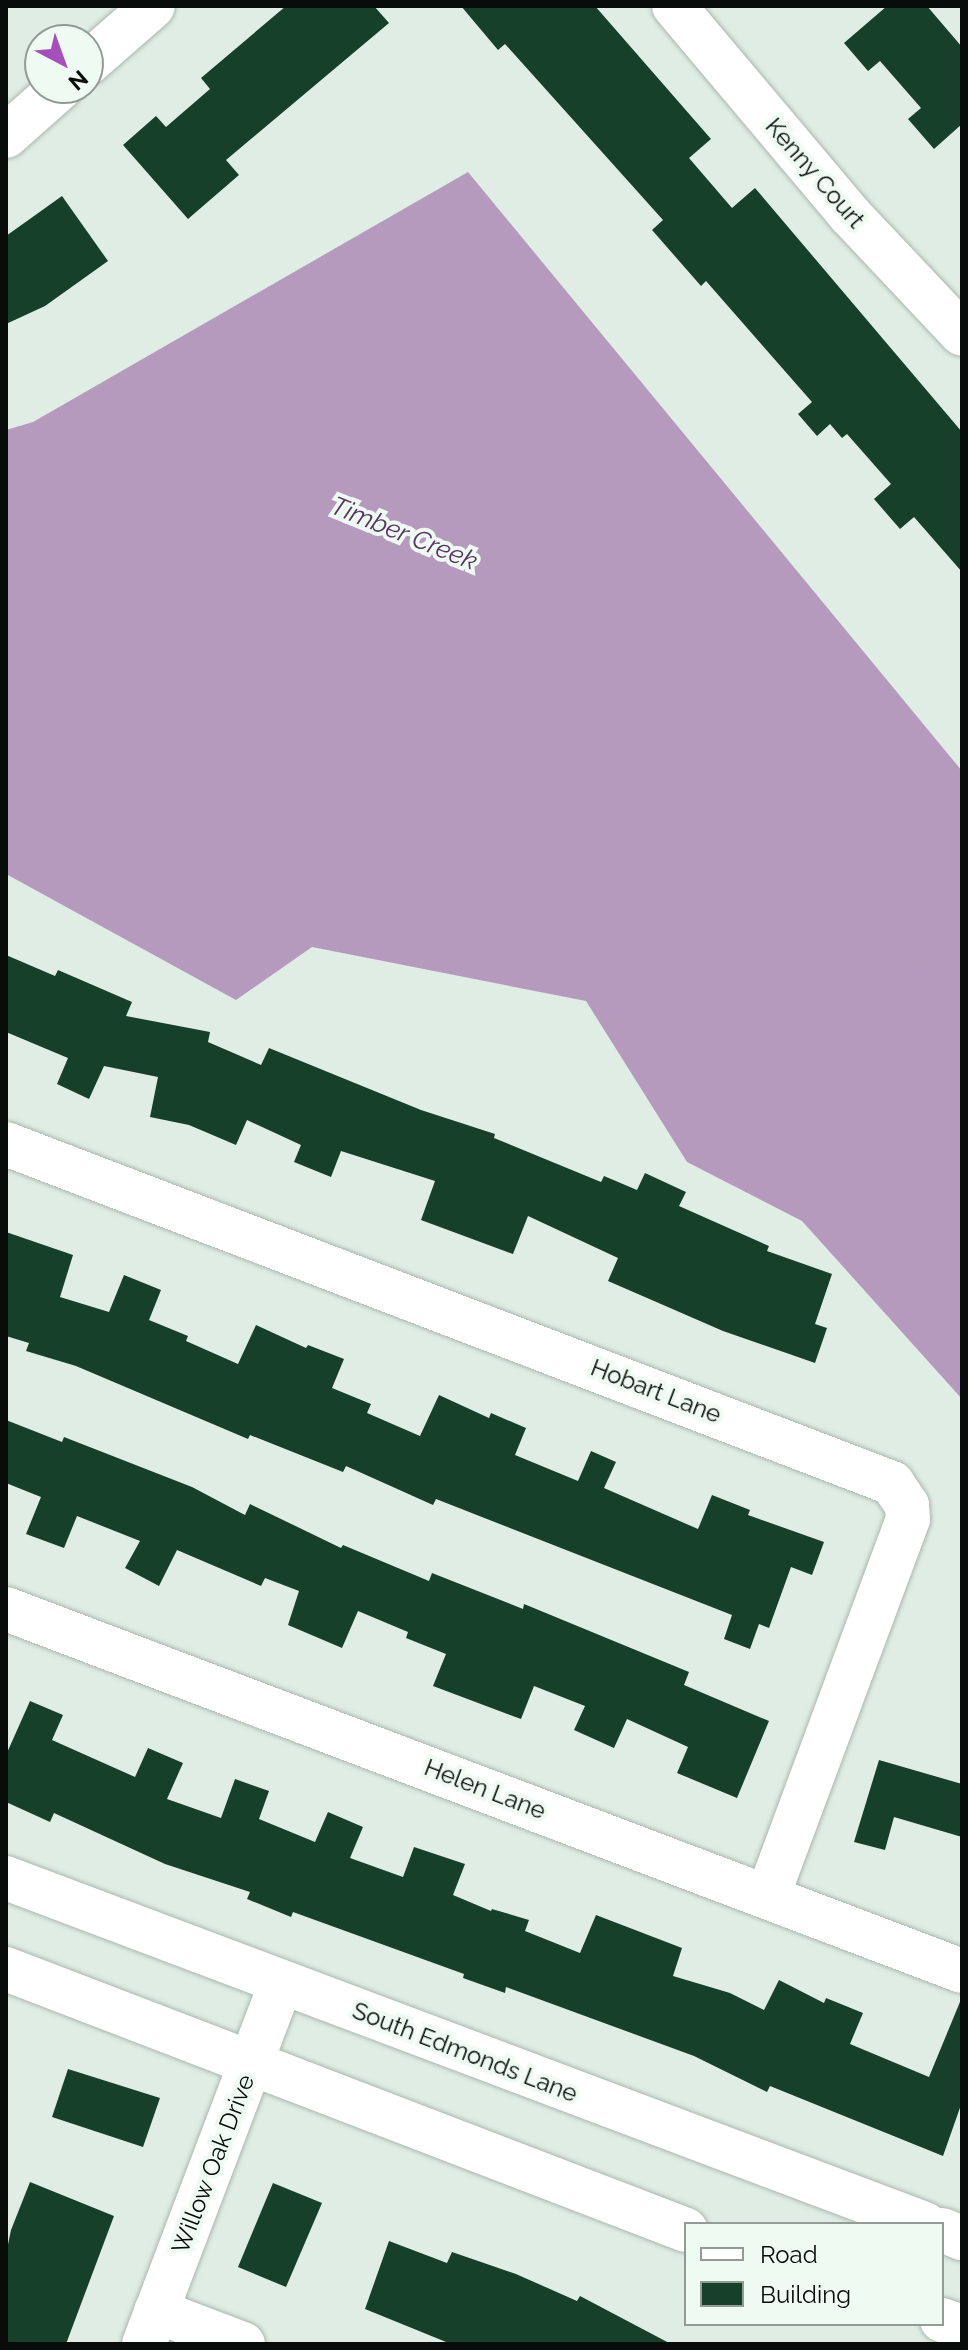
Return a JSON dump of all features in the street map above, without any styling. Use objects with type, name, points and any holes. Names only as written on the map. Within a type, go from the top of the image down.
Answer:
[{"type":"street","points":[[104,49],[153,6]]},
{"type":"street","name":"Kenny Court","points":[[674,6],[850,215],[962,334]]},
{"type":"street","points":[[6,136],[42,104]]},
{"type":"street","name":"Hobart Lane","points":[[6,1144],[892,1483],[907,1505],[908,1519],[768,1895]]},
{"type":"street","name":"Helen Lane","points":[[6,1609],[962,1971]]},
{"type":"street","name":"South Edmonds Lane","points":[[6,1878],[920,2222]]},
{"type":"street","points":[[6,1969],[684,2229]]},
{"type":"street","name":"Willow Oak Drive","points":[[150,2327],[281,1983]]},
{"type":"street","points":[[150,2327],[243,2344]]},
{"type":"shaded area","points":[[468,172],[962,771],[962,1399],[802,1221],[687,1162],[586,1001],[312,947],[236,1000],[6,874],[6,430],[33,422]]},
{"type":"building","points":[[286,6],[374,6],[389,23],[226,160],[239,175],[188,219],[123,145],[156,116],[166,127],[210,89],[201,78]]},
{"type":"building","points":[[461,6],[595,6],[711,139],[689,158],[732,208],[755,188],[962,432],[962,572],[914,517],[900,529],[874,499],[891,484],[847,434],[842,438],[830,424],[817,436],[798,414],[812,402],[706,281],[701,286],[652,230],[663,220],[505,44],[498,50]]},
{"type":"building","points":[[887,6],[927,6],[962,47],[962,124],[934,149],[908,119],[921,108],[880,61],[868,71],[844,43]]},
{"type":"building","points":[[62,196],[108,261],[45,306],[6,324],[6,236]]},
{"type":"building","points":[[6,955],[55,976],[58,970],[132,1002],[126,1016],[210,1032],[208,1042],[261,1065],[269,1048],[421,1110],[495,1134],[494,1138],[601,1182],[604,1176],[637,1190],[645,1173],[686,1192],[679,1206],[769,1246],[767,1251],[832,1274],[815,1324],[827,1328],[815,1363],[723,1331],[608,1281],[618,1258],[528,1216],[513,1254],[421,1220],[435,1181],[341,1151],[331,1177],[294,1162],[301,1145],[247,1120],[236,1145],[189,1125],[150,1117],[158,1077],[104,1066],[89,1099],[57,1084],[68,1058],[6,1032]]},
{"type":"building","points":[[6,1232],[73,1255],[60,1297],[109,1312],[124,1275],[161,1290],[149,1320],[188,1336],[186,1341],[238,1364],[256,1325],[306,1348],[308,1345],[344,1359],[332,1388],[371,1404],[367,1413],[420,1436],[439,1395],[489,1418],[491,1413],[526,1428],[515,1455],[578,1481],[591,1451],[616,1462],[604,1488],[698,1529],[712,1495],[750,1510],[748,1515],[824,1542],[812,1575],[791,1567],[769,1628],[759,1624],[750,1649],[724,1639],[732,1615],[436,1499],[433,1505],[346,1466],[343,1472],[250,1435],[248,1439],[76,1366],[26,1351],[29,1343],[6,1336]]},
{"type":"building","points":[[6,1420],[62,1442],[64,1437],[192,1487],[245,1515],[250,1504],[341,1548],[343,1545],[429,1581],[432,1573],[523,1609],[524,1604],[689,1672],[684,1685],[769,1721],[737,1798],[677,1773],[688,1747],[627,1719],[614,1748],[574,1730],[585,1706],[534,1686],[521,1719],[433,1686],[446,1654],[406,1638],[408,1632],[358,1611],[342,1648],[288,1625],[299,1591],[265,1578],[261,1586],[177,1550],[159,1586],[125,1568],[140,1541],[77,1516],[64,1548],[26,1534],[41,1497],[6,1483]]},
{"type":"building","points":[[30,1701],[63,1715],[52,1740],[135,1777],[148,1748],[183,1763],[167,1799],[221,1818],[235,1779],[269,1791],[259,1819],[315,1842],[328,1812],[363,1827],[350,1858],[403,1877],[414,1847],[465,1864],[453,1895],[491,1911],[529,1920],[525,1931],[580,1953],[596,1915],[682,1948],[673,1976],[730,1993],[764,2010],[779,1980],[824,2003],[826,1998],[863,2013],[850,2044],[929,2077],[962,1997],[962,2102],[943,2156],[770,2086],[767,2092],[694,2056],[506,1987],[505,1993],[463,1978],[464,1974],[293,1912],[291,1917],[247,1899],[250,1892],[165,1864],[54,1813],[50,1822],[6,1802],[6,1755]]},
{"type":"building","points":[[879,1760],[962,1784],[962,1837],[894,1817],[885,1850],[854,1842]]},
{"type":"building","points":[[68,2069],[160,2098],[143,2147],[52,2117]]},
{"type":"building","points":[[30,2182],[114,2216],[66,2344],[6,2344],[6,2254],[11,2230]]},
{"type":"building","points":[[273,2183],[322,2203],[286,2287],[238,2267]]},
{"type":"building","points":[[389,2241],[447,2263],[452,2252],[516,2274],[577,2301],[580,2296],[671,2344],[451,2344],[365,2309]]},
{"type":"waterway","name":"Timber Creek","points":[[6,687],[79,641],[179,559],[267,501],[318,499],[472,556],[545,613],[576,659],[547,790],[604,896],[657,976],[697,999],[734,996],[857,947],[909,940],[946,952],[962,967]]}]
